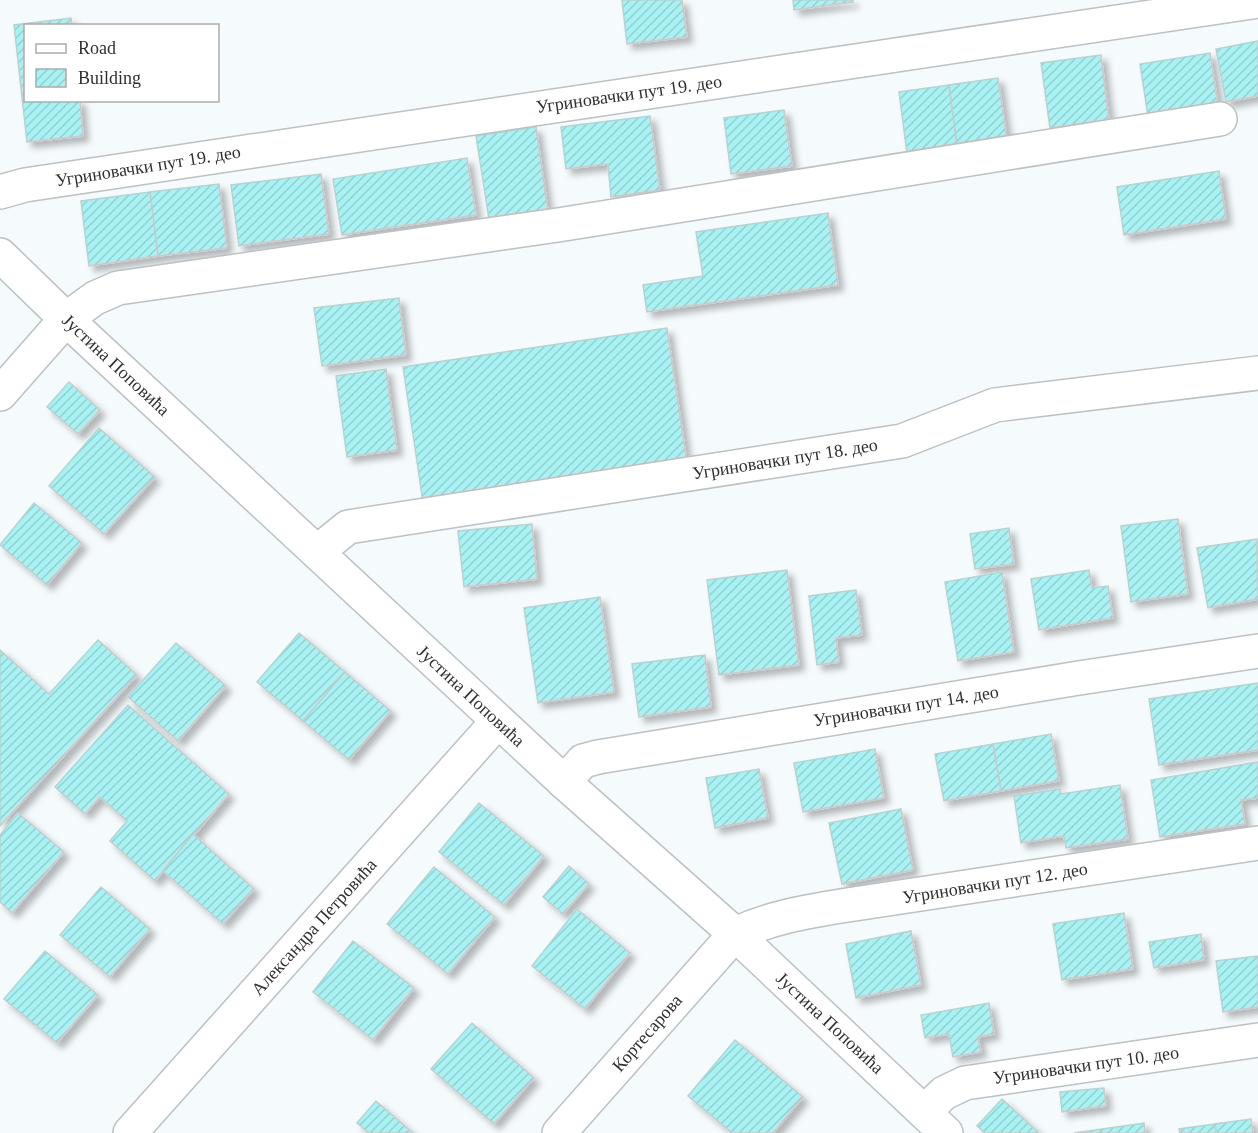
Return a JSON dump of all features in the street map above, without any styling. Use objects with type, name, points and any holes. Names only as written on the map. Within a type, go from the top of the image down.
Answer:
[{"type":"street","name":"Угриновачки пут 19. део","points":[[0,192],[25,185],[256,149],[1258,1]]},
{"type":"street","points":[[0,394],[66,319],[95,298],[118,288],[558,225],[1220,119]]},
{"type":"street","name":"Јустина Поповића","points":[[0,255],[498,721],[735,933],[935,1122]]},
{"type":"street","name":"Угриновачки пут 18. део","points":[[317,552],[348,527],[902,441],[995,405],[1258,373]]},
{"type":"street","name":"Угриновачки пут 14. део","points":[[564,782],[583,761],[598,757],[1258,651]]},
{"type":"street","name":"Александра Петровића","points":[[130,1133],[498,721]]},
{"type":"street","name":"Угриновачки пут 12. део","points":[[735,933],[785,915],[1258,843]]},
{"type":"street","name":"Кортесарова","points":[[559,1133],[735,933]]},
{"type":"street","name":"Угриновачки пут 10. део","points":[[935,1122],[944,1093],[965,1083],[1258,1040]]},
{"type":"building","points":[[622,0],[682,0],[687,37],[627,44]]},
{"type":"building","points":[[793,0],[853,0],[853,2],[794,10]]},
{"type":"building","points":[[71,18],[72,24],[24,24],[24,102],[80,102],[83,136],[27,142],[14,25]]},
{"type":"building","points":[[1258,41],[1258,96],[1226,102],[1216,49]]},
{"type":"building","points":[[1210,53],[1218,105],[1148,116],[1140,64]]},
{"type":"building","points":[[1101,55],[1109,120],[1050,128],[1041,63]]},
{"type":"building","points":[[998,78],[1007,139],[957,146],[949,85]]},
{"type":"building","points":[[949,85],[957,146],[907,153],[899,92]]},
{"type":"building","points":[[784,110],[792,166],[731,174],[724,118]]},
{"type":"building","points":[[650,116],[660,190],[611,197],[608,164],[566,169],[561,127]]},
{"type":"building","points":[[536,127],[548,211],[489,219],[476,136]]},
{"type":"building","points":[[467,158],[476,215],[342,235],[333,179]]},
{"type":"building","points":[[1219,171],[1226,219],[1124,235],[1117,187]]},
{"type":"building","points":[[321,174],[329,234],[239,246],[231,185]]},
{"type":"building","points":[[219,184],[227,248],[158,256],[150,192]]},
{"type":"building","points":[[150,192],[158,256],[89,266],[81,201]]},
{"type":"building","points":[[828,213],[838,285],[647,312],[643,285],[703,276],[696,232]]},
{"type":"building","points":[[399,298],[406,355],[322,366],[314,308]]},
{"type":"building","points":[[667,328],[687,463],[423,502],[403,367]]},
{"type":"building","points":[[386,369],[397,450],[347,457],[336,376]]},
{"type":"building","points":[[69,382],[100,410],[78,434],[47,407]]},
{"type":"building","points":[[99,428],[155,477],[104,534],[49,486]]},
{"type":"building","points":[[34,503],[82,543],[47,585],[0,545]]},
{"type":"building","points":[[1178,519],[1188,594],[1131,602],[1121,526]]},
{"type":"building","points":[[532,524],[537,579],[464,587],[458,531]]},
{"type":"building","points":[[1009,528],[1014,564],[975,569],[970,534]]},
{"type":"building","points":[[1257,539],[1258,599],[1208,608],[1197,548]]},
{"type":"building","points":[[787,570],[799,665],[719,675],[707,580]]},
{"type":"building","points":[[1089,570],[1092,588],[1108,586],[1113,618],[1039,630],[1031,579]]},
{"type":"building","points":[[1002,572],[1014,652],[958,661],[945,582]]},
{"type":"building","points":[[856,590],[862,635],[836,638],[839,662],[817,665],[809,596]]},
{"type":"building","points":[[600,597],[614,692],[538,703],[524,608]]},
{"type":"building","points":[[299,633],[345,672],[303,721],[257,682]]},
{"type":"building","points":[[98,640],[137,675],[0,826],[0,650],[49,694]]},
{"type":"building","points":[[176,643],[226,686],[178,741],[128,697]]},
{"type":"building","points":[[705,655],[711,707],[639,717],[632,664]]},
{"type":"building","points":[[345,672],[391,711],[349,760],[303,721]]},
{"type":"building","points":[[1258,683],[1258,750],[1159,765],[1149,699]]},
{"type":"building","points":[[128,705],[229,794],[155,881],[110,841],[127,821],[100,797],[85,814],[55,787]]},
{"type":"building","points":[[1051,734],[1059,781],[1001,791],[993,744]]},
{"type":"building","points":[[993,744],[1001,791],[944,801],[935,754]]},
{"type":"building","points":[[875,749],[884,798],[803,812],[794,763]]},
{"type":"building","points":[[1258,762],[1258,798],[1241,800],[1245,824],[1160,837],[1151,780]]},
{"type":"building","points":[[759,769],[768,818],[715,828],[706,778]]},
{"type":"building","points":[[1120,785],[1128,839],[1066,848],[1064,836],[1021,843],[1014,796],[1060,789],[1061,794]]},
{"type":"building","points":[[479,803],[544,856],[504,905],[439,852]]},
{"type":"building","points":[[901,809],[913,870],[842,884],[829,823]]},
{"type":"building","points":[[18,813],[64,852],[12,913],[0,902],[0,835]]},
{"type":"building","points":[[193,834],[254,889],[223,924],[163,871]]},
{"type":"building","points":[[569,866],[589,884],[563,914],[543,897]]},
{"type":"building","points":[[434,867],[495,917],[448,974],[387,924]]},
{"type":"building","points":[[101,887],[150,929],[110,977],[60,935]]},
{"type":"building","points":[[577,909],[630,953],[585,1009],[532,966]]},
{"type":"building","points":[[1124,913],[1133,969],[1062,980],[1053,924]]},
{"type":"building","points":[[911,931],[921,985],[856,998],[846,944]]},
{"type":"building","points":[[1201,934],[1204,960],[1154,968],[1149,942]]},
{"type":"building","points":[[353,941],[414,988],[373,1040],[313,992]]},
{"type":"building","points":[[45,951],[98,995],[57,1043],[4,999]]},
{"type":"building","points":[[1258,956],[1258,1007],[1223,1012],[1216,961]]},
{"type":"building","points":[[989,1003],[994,1034],[978,1037],[981,1052],[953,1057],[949,1034],[925,1038],[921,1015]]},
{"type":"building","points":[[472,1023],[534,1078],[494,1124],[431,1069]]},
{"type":"building","points":[[735,1040],[803,1097],[773,1133],[732,1133],[688,1096]]},
{"type":"building","points":[[1104,1088],[1106,1106],[1062,1112],[1060,1092]]},
{"type":"building","points":[[1002,1099],[1038,1132],[985,1133],[977,1126]]},
{"type":"building","points":[[376,1101],[413,1133],[369,1133],[357,1123]]},
{"type":"building","points":[[1251,1119],[1253,1133],[1216,1133],[1215,1124]]},
{"type":"building","points":[[1144,1123],[1145,1133],[1074,1133]]},
{"type":"building","points":[[1215,1124],[1216,1133],[1180,1133],[1179,1129]]}]
